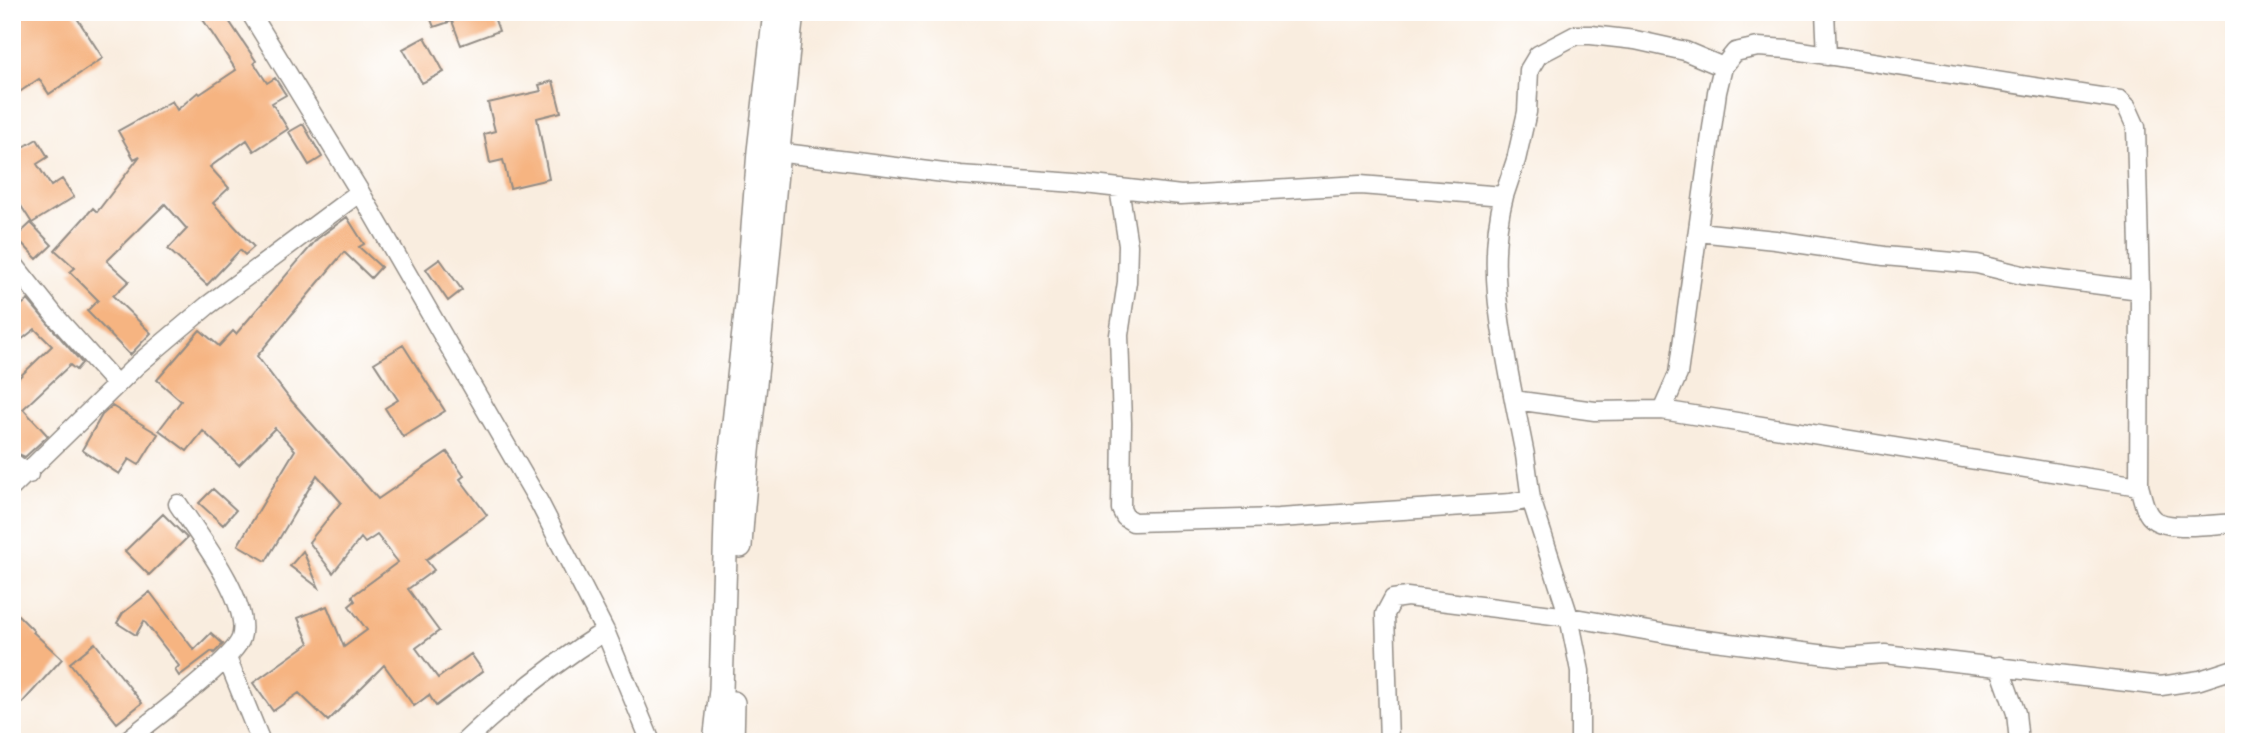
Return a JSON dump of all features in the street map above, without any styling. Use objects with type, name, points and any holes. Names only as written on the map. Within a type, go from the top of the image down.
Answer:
[{"type":"main road","points":[[715,742],[721,690],[727,487],[775,12]]},
{"type":"main road","points":[[732,742],[734,649],[744,488],[792,12]]},
{"type":"street","points":[[250,12],[360,192],[539,502],[605,631],[651,742]]},
{"type":"street","points":[[1825,12],[1827,56]]},
{"type":"street","points":[[1580,742],[1580,671],[1569,618],[1531,499],[1496,307],[1497,224],[1527,112],[1529,71],[1538,55],[1576,35],[1635,40],[1685,51],[1723,67]]},
{"type":"street","points":[[1662,410],[1678,374],[1717,92],[1723,67],[1735,52],[1758,47],[1788,49],[2120,100],[2127,107],[2136,127],[2140,290],[2139,486],[2149,515],[2154,520],[2175,526],[2234,523]]},
{"type":"street","points":[[776,152],[960,175],[1181,195],[1360,185],[1504,196]]},
{"type":"street","points":[[1119,188],[1128,245],[1127,282],[1119,335],[1121,509],[1125,517],[1133,522],[1279,518],[1511,503],[1531,499]]},
{"type":"street","points":[[12,487],[29,474],[117,384],[208,306],[360,192]]},
{"type":"street","points":[[1698,232],[1884,256],[1977,264],[2022,275],[2140,290]]},
{"type":"street","points":[[12,262],[55,316],[117,384]]},
{"type":"street","points":[[1514,400],[1595,411],[1662,410],[2139,486]]},
{"type":"street","points":[[12,462],[29,474]]},
{"type":"street","points":[[125,742],[227,658],[241,638],[240,610],[222,570],[178,504]]},
{"type":"street","points":[[1388,742],[1385,614],[1393,599],[1407,597],[1843,657],[1885,654],[2161,686],[2200,680],[2234,668]]},
{"type":"street","points":[[464,742],[498,709],[563,657],[605,631]]},
{"type":"street","points":[[227,658],[261,742]]},
{"type":"street","points":[[1999,666],[2017,713],[2019,742]]},
{"type":"building","points":[[12,12],[73,12],[103,58],[49,94],[39,79],[12,97],[12,46],[19,41],[12,31]]},
{"type":"building","points":[[198,12],[223,12],[256,61],[254,63],[267,83],[275,78],[286,95],[272,103],[288,129],[254,151],[247,140],[210,167],[229,188],[213,203],[254,247],[245,255],[240,250],[207,285],[168,249],[187,229],[165,204],[107,261],[129,281],[113,296],[151,333],[130,355],[87,311],[98,300],[70,272],[75,268],[55,250],[93,208],[97,212],[140,156],[134,159],[118,131],[172,101],[177,110],[198,92],[200,94],[236,70]]},
{"type":"building","points":[[428,12],[492,12],[499,31],[461,45],[452,21],[434,27]]},
{"type":"building","points":[[425,37],[444,72],[422,83],[403,49]]},
{"type":"building","points":[[553,81],[561,112],[537,118],[549,179],[510,188],[503,160],[490,163],[484,134],[495,131],[488,103],[541,91],[539,85]]},
{"type":"building","points":[[303,124],[322,157],[309,165],[289,132]]},
{"type":"building","points":[[37,139],[48,157],[37,164],[51,186],[62,179],[74,197],[32,223],[12,192],[12,154]]},
{"type":"building","points":[[347,217],[364,244],[359,247],[381,267],[371,278],[344,252],[257,356],[289,398],[378,499],[447,452],[464,476],[460,479],[487,515],[426,560],[434,570],[408,589],[439,631],[416,648],[438,678],[471,654],[483,671],[436,706],[429,695],[414,706],[384,665],[328,721],[299,693],[273,711],[253,683],[309,643],[298,618],[327,606],[344,647],[367,630],[349,606],[355,601],[352,596],[398,562],[377,535],[365,543],[361,538],[333,573],[309,542],[341,502],[317,475],[266,561],[238,545],[295,450],[275,428],[239,465],[203,431],[187,451],[159,430],[181,401],[157,380],[200,330],[219,346],[233,331],[236,334],[317,239]]},
{"type":"building","points":[[31,223],[52,245],[37,259],[16,237]]},
{"type":"building","points":[[440,259],[462,290],[448,301],[426,269]]},
{"type":"building","points":[[28,300],[82,363],[76,370],[70,365],[23,409],[48,436],[25,457],[12,451],[12,384],[52,346],[35,329],[12,347],[12,312]]},
{"type":"building","points":[[403,345],[445,411],[403,437],[385,408],[398,400],[374,363]]},
{"type":"building","points":[[112,406],[158,434],[139,465],[129,459],[119,474],[82,450],[102,415]]},
{"type":"building","points":[[213,489],[236,510],[223,525],[199,503]]},
{"type":"building","points":[[163,514],[187,538],[149,575],[125,551]]},
{"type":"building","points":[[303,551],[319,588],[290,566]]},
{"type":"building","points":[[150,592],[194,650],[211,633],[223,644],[179,676],[175,670],[179,666],[144,621],[136,635],[117,623],[123,613]]},
{"type":"building","points":[[12,609],[62,659],[12,714]]},
{"type":"building","points":[[95,643],[142,703],[117,723],[70,663]]}]
